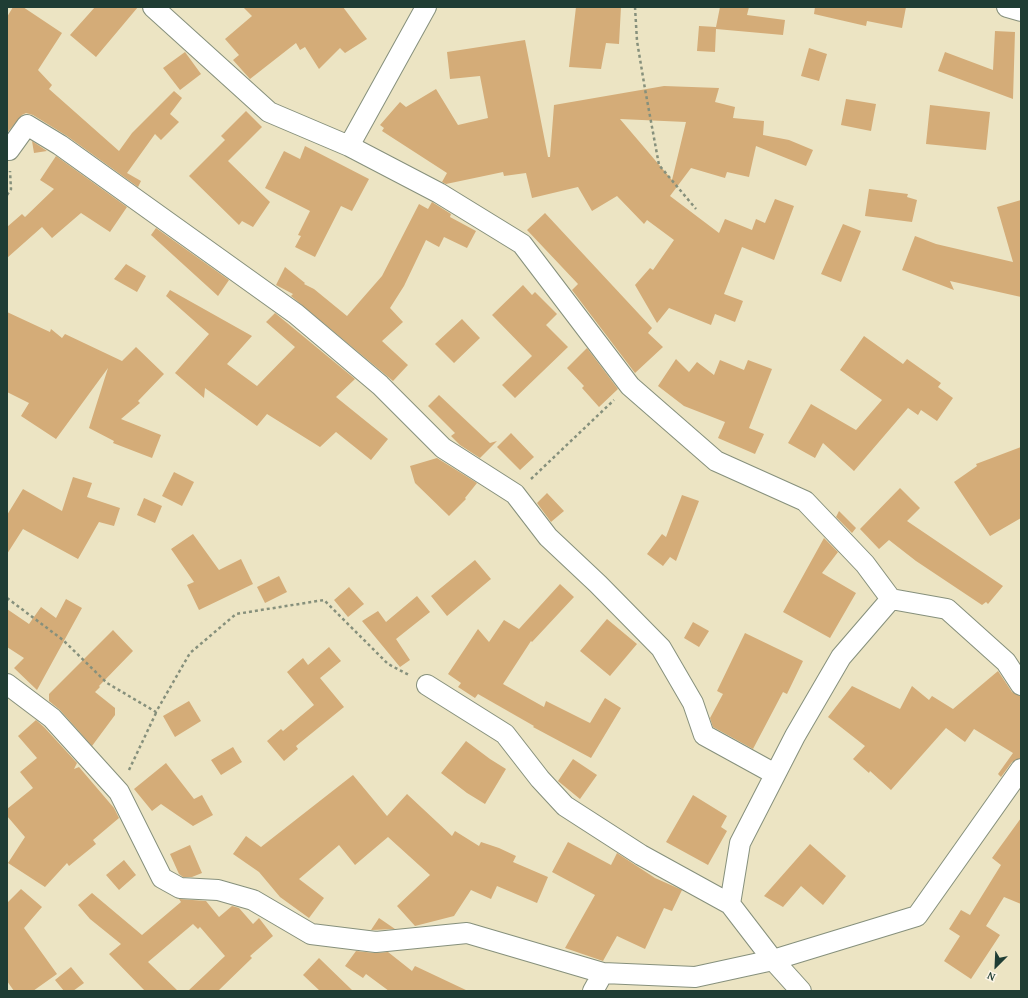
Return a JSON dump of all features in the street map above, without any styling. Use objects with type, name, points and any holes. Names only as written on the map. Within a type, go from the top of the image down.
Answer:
[{"type":"street","points":[[153,7],[269,112],[349,146],[439,193],[522,244],[630,386],[716,461],[805,501],[865,564],[892,599],[946,609],[1006,662],[1021,685]]},
{"type":"street","points":[[349,146],[426,7]]},
{"type":"street","points":[[1007,7],[1021,11]]},
{"type":"street","points":[[7,150],[9,150],[27,125],[60,145],[296,314],[380,385],[443,448],[515,494],[548,537],[598,584],[661,648],[693,703],[704,735],[776,774]]},
{"type":"street","points":[[730,904],[740,843],[795,736],[841,658],[892,599]]},
{"type":"street","points":[[7,684],[52,718],[119,792],[162,878],[180,888],[218,890],[253,900],[311,934],[376,942],[467,933],[603,973],[695,977],[773,960],[917,916],[1021,769]]},
{"type":"street","points":[[427,685],[505,734],[540,779],[566,806],[641,855],[730,904],[773,960],[801,991]]},
{"type":"street","points":[[593,991],[603,973]]},
{"type":"path","points":[[635,7],[644,89],[659,165],[696,209]]},
{"type":"path","points":[[515,494],[551,458],[630,386]]},
{"type":"path","points":[[7,598],[63,640],[107,683],[156,712]]},
{"type":"path","points":[[119,792],[156,712],[190,653],[236,614],[324,600],[388,664],[427,685]]},
{"type":"building","points":[[13,7],[23,7],[62,33],[38,70],[52,85],[49,89],[119,151],[132,133],[174,91],[182,98],[170,114],[179,122],[161,140],[155,134],[127,173],[141,181],[138,187],[67,136],[33,115],[26,113],[22,115],[7,133],[7,17]]},
{"type":"building","points":[[95,7],[138,7],[96,57],[70,35]]},
{"type":"building","points":[[243,7],[343,7],[367,39],[345,53],[340,48],[319,69],[305,47],[300,50],[296,43],[250,79],[233,60],[239,55],[225,39],[252,16]]},
{"type":"building","points":[[576,7],[621,7],[619,44],[606,43],[601,69],[569,67]]},
{"type":"building","points":[[720,7],[749,7],[747,15],[785,20],[783,35],[716,29],[715,52],[697,51],[699,26],[716,27]]},
{"type":"building","points":[[815,7],[906,7],[902,28],[867,21],[866,26],[814,14]]},
{"type":"building","points":[[995,31],[1015,32],[1013,99],[938,71],[945,52],[993,70]]},
{"type":"building","points":[[525,40],[548,157],[550,157],[554,105],[664,86],[719,88],[715,102],[735,107],[733,118],[764,121],[763,135],[789,140],[813,150],[806,166],[756,146],[749,177],[727,172],[725,178],[691,168],[670,196],[719,233],[725,219],[752,230],[756,219],[765,223],[775,199],[794,206],[774,260],[742,247],[724,294],[743,301],[735,322],[715,314],[711,325],[669,308],[657,323],[635,285],[650,268],[653,270],[674,240],[647,220],[644,224],[617,196],[592,211],[578,187],[532,198],[526,173],[504,176],[503,172],[446,184],[442,182],[447,173],[382,131],[384,128],[380,125],[400,102],[406,107],[436,89],[458,125],[488,118],[480,76],[450,79],[447,52]],"holes":[[[620,119],[686,122],[672,180]]]},
{"type":"building","points":[[809,48],[827,54],[819,81],[801,76]]},
{"type":"building","points":[[185,52],[201,74],[180,90],[163,68]]},
{"type":"building","points":[[846,99],[876,104],[871,131],[841,125]]},
{"type":"building","points":[[930,105],[990,112],[986,150],[926,144]]},
{"type":"building","points":[[246,111],[262,127],[228,161],[270,202],[253,227],[242,221],[239,225],[189,176],[225,140],[221,136]]},
{"type":"building","points":[[32,141],[47,151],[34,153]]},
{"type":"building","points":[[305,146],[369,179],[352,211],[341,206],[315,257],[295,247],[301,236],[298,235],[310,211],[265,188],[284,151],[300,159]]},
{"type":"building","points":[[56,156],[127,207],[110,232],[81,213],[52,238],[42,227],[7,258],[7,227],[22,214],[25,217],[54,189],[40,180]]},
{"type":"building","points":[[869,189],[908,194],[907,197],[917,200],[912,222],[865,216]]},
{"type":"building","points":[[1021,200],[1021,297],[950,281],[954,290],[902,270],[915,236],[936,244],[1013,262],[997,207]]},
{"type":"building","points":[[432,202],[451,214],[450,217],[476,231],[467,248],[444,237],[439,247],[426,240],[404,286],[390,308],[403,322],[382,341],[408,365],[393,381],[291,296],[293,294],[276,285],[285,267],[305,283],[304,284],[314,289],[347,316],[382,276],[419,204],[428,209]]},
{"type":"building","points":[[545,213],[652,328],[648,333],[663,347],[635,373],[572,290],[578,284],[527,230]]},
{"type":"building","points":[[843,224],[861,231],[841,282],[821,274]]},
{"type":"building","points":[[156,228],[229,280],[218,296],[151,235]]},
{"type":"building","points":[[126,264],[146,276],[137,292],[114,279]]},
{"type":"building","points":[[523,285],[532,295],[535,292],[557,314],[546,325],[568,347],[515,398],[502,385],[532,356],[492,315]]},
{"type":"building","points":[[170,290],[252,336],[227,364],[257,386],[295,347],[266,322],[275,313],[355,379],[336,397],[388,439],[371,460],[336,432],[320,447],[267,414],[257,426],[205,388],[204,398],[175,373],[209,334],[166,296]]},
{"type":"building","points":[[7,312],[50,332],[51,329],[62,338],[65,334],[122,361],[136,347],[164,374],[138,401],[140,403],[121,419],[161,435],[152,458],[113,443],[114,441],[89,428],[108,368],[56,439],[21,416],[29,403],[7,392]]},
{"type":"building","points":[[462,319],[480,338],[454,363],[435,344]]},
{"type":"building","points":[[864,336],[903,364],[907,359],[941,383],[938,387],[953,398],[937,421],[921,410],[918,415],[908,408],[854,471],[823,443],[815,458],[788,443],[811,404],[856,430],[882,400],[840,370]]},
{"type":"building","points":[[587,348],[618,389],[599,407],[582,388],[584,386],[567,368]]},
{"type":"building","points":[[676,359],[689,372],[697,362],[714,375],[720,360],[744,370],[748,360],[772,369],[749,428],[764,434],[755,454],[718,438],[725,422],[684,406],[658,386]]},
{"type":"building","points":[[439,395],[490,443],[497,441],[480,458],[460,445],[451,436],[455,433],[428,406]]},
{"type":"building","points":[[511,433],[534,457],[520,470],[497,447]]},
{"type":"building","points":[[1021,447],[1021,518],[990,536],[954,482],[977,466],[976,464]]},
{"type":"building","points":[[437,458],[477,483],[465,498],[466,499],[449,516],[415,483],[410,466]]},
{"type":"building","points":[[174,472],[194,482],[182,506],[162,496]]},
{"type":"building","points":[[73,477],[92,483],[87,497],[120,508],[114,526],[99,522],[78,559],[23,529],[7,554],[7,515],[23,489],[62,511]]},
{"type":"building","points":[[900,488],[920,508],[907,521],[1003,586],[988,604],[986,602],[982,605],[916,561],[889,540],[879,549],[860,529]]},
{"type":"building","points":[[547,493],[564,511],[551,522],[537,503]]},
{"type":"building","points":[[682,495],[699,501],[676,561],[670,557],[663,566],[647,554],[662,534],[666,537]]},
{"type":"building","points":[[144,498],[162,506],[155,523],[137,515]]},
{"type":"building","points":[[839,511],[856,528],[852,533],[836,517]]},
{"type":"building","points":[[193,534],[219,570],[241,559],[253,584],[199,610],[187,585],[194,582],[171,549]]},
{"type":"building","points":[[824,538],[838,552],[822,573],[856,593],[830,638],[783,612]]},
{"type":"building","points":[[475,560],[491,579],[447,616],[431,596]]},
{"type":"building","points":[[279,576],[287,592],[265,603],[257,587]]},
{"type":"building","points":[[560,584],[574,597],[532,642],[531,641],[503,684],[544,707],[546,701],[590,723],[605,698],[621,708],[591,758],[533,727],[534,726],[478,694],[475,698],[458,687],[461,683],[448,674],[478,629],[489,642],[504,620],[519,629]]},
{"type":"building","points":[[349,587],[364,604],[348,617],[334,600]]},
{"type":"building","points":[[417,596],[430,612],[396,639],[410,660],[400,667],[362,621],[378,611],[386,622]]},
{"type":"building","points":[[66,599],[82,608],[37,690],[14,668],[24,658],[7,647],[7,609],[29,624],[41,607],[56,618]]},
{"type":"building","points":[[607,619],[637,644],[610,676],[580,651]]},
{"type":"building","points":[[693,622],[709,631],[699,647],[684,638]]},
{"type":"building","points":[[113,630],[133,651],[95,692],[115,708],[115,715],[92,746],[60,710],[49,701],[49,694]]},
{"type":"building","points":[[745,633],[803,661],[787,694],[783,692],[753,749],[713,727],[710,718],[723,694],[717,691]]},
{"type":"building","points":[[329,647],[341,661],[320,678],[344,707],[296,746],[298,749],[284,761],[267,741],[281,729],[283,731],[314,705],[287,672],[303,658],[308,665]]},
{"type":"building","points":[[998,671],[1012,692],[1021,696],[1021,758],[1012,762],[1001,777],[998,774],[1013,753],[974,729],[965,742],[946,728],[891,790],[870,771],[869,773],[853,759],[865,746],[828,717],[852,686],[900,709],[912,686],[929,700],[932,696],[953,709]]},
{"type":"building","points":[[189,701],[201,721],[175,737],[163,716]]},
{"type":"building","points":[[36,720],[77,763],[74,769],[79,767],[114,808],[119,818],[93,840],[96,844],[69,866],[67,863],[45,887],[8,863],[25,837],[7,816],[7,809],[33,788],[20,772],[37,758],[18,736]]},
{"type":"building","points":[[466,741],[506,769],[485,804],[467,793],[441,773]]},
{"type":"building","points":[[233,747],[242,762],[221,775],[211,760]]},
{"type":"building","points":[[573,759],[597,775],[580,799],[558,781]]},
{"type":"building","points":[[166,763],[194,799],[202,795],[213,815],[193,826],[161,804],[152,811],[134,789]]},
{"type":"building","points":[[353,775],[387,816],[407,794],[452,836],[455,831],[479,846],[481,842],[499,848],[516,856],[513,862],[548,877],[537,903],[497,886],[491,899],[471,890],[454,916],[415,926],[397,906],[430,875],[388,837],[355,865],[339,845],[299,879],[324,898],[309,918],[280,897],[259,872],[233,854],[246,836],[261,847]]},
{"type":"building","points":[[693,795],[727,816],[721,827],[727,831],[708,865],[666,842]]},
{"type":"building","points":[[1021,818],[1021,904],[1004,897],[986,926],[1000,935],[971,979],[944,961],[960,936],[949,929],[961,910],[970,915],[1001,865],[992,858]]},
{"type":"building","points":[[568,842],[611,865],[617,853],[655,878],[682,890],[672,911],[664,908],[645,949],[617,936],[603,961],[565,948],[595,895],[552,872]]},
{"type":"building","points":[[810,844],[846,876],[823,905],[801,886],[783,907],[764,896]]},
{"type":"building","points":[[190,845],[202,873],[192,877],[183,877],[179,874],[170,854]]},
{"type":"building","points":[[124,860],[136,875],[119,890],[106,875]]},
{"type":"building","points":[[21,889],[42,907],[24,928],[57,974],[33,991],[14,991],[7,981],[7,903]]},
{"type":"building","points":[[92,893],[142,935],[181,902],[179,899],[206,901],[219,917],[232,906],[239,908],[253,924],[259,918],[273,936],[250,956],[252,958],[218,991],[188,991],[225,956],[200,927],[198,929],[193,924],[148,962],[178,991],[145,991],[109,954],[121,944],[90,919],[78,905]]},
{"type":"building","points":[[379,918],[395,929],[371,930]]},
{"type":"building","points":[[356,951],[375,953],[388,952],[412,971],[415,966],[468,991],[389,991],[366,974],[363,978],[345,966]]},
{"type":"building","points":[[319,958],[353,991],[320,991],[303,975]]},
{"type":"building","points":[[71,967],[84,983],[73,991],[64,991],[55,980]]}]
